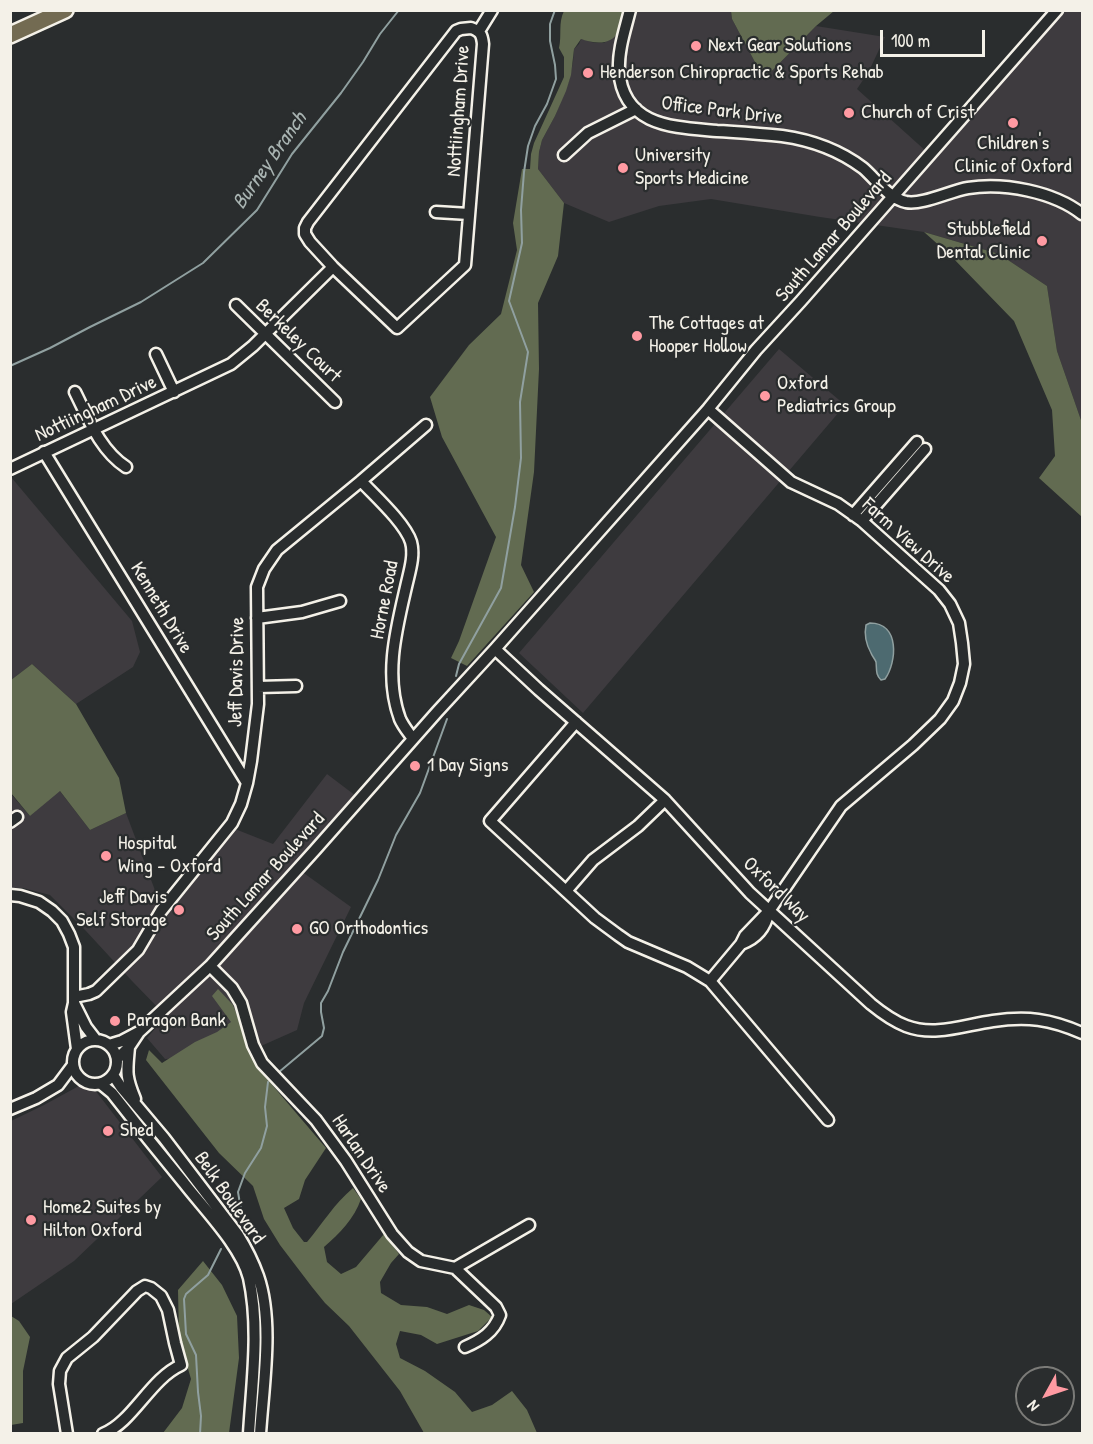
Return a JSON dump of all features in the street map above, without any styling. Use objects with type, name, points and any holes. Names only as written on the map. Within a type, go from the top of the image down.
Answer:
[{"type":"highway","points":[[10,35],[65,10]]},
{"type":"street","points":[[479,31],[492,10]]},
{"type":"street","name":"Office Park Drive","points":[[630,10],[620,53],[619,70],[622,86],[636,109],[651,120],[670,126],[782,136],[816,144],[849,158],[893,197]]},
{"type":"street","name":"South Lamar Boulevard","points":[[117,1059],[139,1032],[210,966],[315,850],[708,410],[756,350],[1057,10]]},
{"type":"street","name":"Nottiingham Drive","points":[[471,28],[479,31],[483,44],[469,214],[465,265],[397,328],[333,267],[305,234],[308,222],[456,31],[471,28]]},
{"type":"street","points":[[564,155],[588,134],[636,109]]},
{"type":"street","points":[[893,197],[904,202],[915,203],[968,188],[1012,187],[1055,199],[1083,214]]},
{"type":"street","points":[[436,212],[469,214]]},
{"type":"street","name":"Nottiingham Drive","points":[[10,469],[231,364],[333,267]]},
{"type":"street","name":"Berkeley Court","points":[[236,305],[334,402]]},
{"type":"street","points":[[156,354],[174,392]]},
{"type":"street","points":[[75,392],[94,429],[115,460],[126,467]]},
{"type":"street","name":"Farm View Drive","points":[[708,410],[791,482],[838,504],[857,518],[939,590],[950,604],[959,623],[964,664],[953,700],[940,719],[841,806],[769,911],[745,936],[710,981]]},
{"type":"street","name":"Jeff Davis Drive","points":[[74,1000],[96,991],[138,950],[161,911],[232,823],[241,804],[247,783],[258,704],[257,587],[264,569],[277,550],[361,482],[426,425]]},
{"type":"street","points":[[857,518],[921,445]]},
{"type":"street","name":"Kenneth Drive","points":[[44,452],[247,783]]},
{"type":"street","name":"Horne Road","points":[[361,482],[406,531],[411,543],[412,560],[392,658],[393,691],[401,721],[413,739]]},
{"type":"street","points":[[257,618],[302,612],[340,601]]},
{"type":"street","name":"Oxford Way","points":[[495,649],[665,800],[750,893],[871,1004],[890,1018],[908,1026],[927,1030],[945,1030],[992,1021],[1040,1019],[1083,1033]]},
{"type":"street","points":[[258,687],[296,686]]},
{"type":"street","points":[[576,722],[490,821],[596,918],[628,942],[687,967],[710,981],[828,1120]]},
{"type":"street","points":[[566,891],[594,860],[638,826],[665,800]]},
{"type":"street","points":[[10,895],[39,902],[62,921],[69,934],[74,947],[72,1012],[77,1049],[73,1065],[78,1076],[88,1083],[101,1084],[108,1081],[117,1064],[115,1053],[109,1045],[96,1040],[89,1041],[77,1049]]},
{"type":"street","name":"Harlan Drive","points":[[210,966],[232,988],[241,1003],[253,1045],[262,1063],[316,1120],[346,1161],[392,1234],[408,1252],[422,1261],[455,1268]]},
{"type":"street","points":[[74,1000],[86,1027],[96,1040]]},
{"type":"street","name":"South Lamar Boulevard","points":[[109,1045],[139,1032]]},
{"type":"street","points":[[129,1047],[128,1082],[139,1110]]},
{"type":"street","points":[[58,1085],[73,1065]]},
{"type":"street","name":"Belk Boulevard","points":[[113,1075],[238,1235],[259,1278],[267,1325],[260,1434]]},
{"type":"street","points":[[10,1109],[58,1085],[82,1080]]},
{"type":"street","name":"Belk Boulevard","points":[[101,1084],[112,1094],[213,1219],[237,1251],[248,1275],[255,1333],[249,1434]]},
{"type":"street","points":[[465,1347],[478,1341],[497,1325],[500,1315],[496,1307],[455,1268],[529,1225]]},
{"type":"street","points":[[67,1434],[59,1384],[60,1371],[67,1358],[93,1337],[137,1291],[145,1286],[161,1296],[168,1310],[182,1365],[166,1375],[121,1422],[103,1434]]},
{"type":"shaded area","points":[[623,11],[731,11],[732,19],[764,79],[816,26],[885,37],[869,71],[857,89],[927,152],[1049,11],[1082,11],[1082,423],[1057,351],[1047,286],[999,254],[924,232],[711,199],[659,206],[609,222],[564,203],[538,169],[542,140],[555,116],[569,81],[574,49],[581,39],[604,43],[618,31]]},
{"type":"shaded area","points":[[779,349],[845,405],[583,713],[519,653]]},
{"type":"shaded area","points":[[11,477],[132,621],[140,652],[133,667],[76,704],[32,664],[11,680]]},
{"type":"shaded area","points":[[327,774],[356,796],[294,866],[351,907],[304,1003],[297,1030],[243,1054],[165,1059],[147,1038],[166,1016],[50,895],[23,888],[11,888],[10,793],[30,816],[59,790],[90,830],[126,813],[165,917],[235,829],[273,844]]},
{"type":"shaded area","points":[[88,1081],[162,1177],[74,1261],[11,1304],[11,1121]]},
{"type":"green space","points":[[731,10],[834,11],[764,79],[732,19]]},
{"type":"green space","points":[[564,11],[623,11],[619,30],[612,39],[597,43],[581,39],[574,49],[571,75],[566,91],[542,140],[539,152],[538,169],[564,203],[558,256],[538,303],[539,369],[534,472],[521,565],[534,592],[467,666],[451,658],[496,537],[442,437],[430,397],[469,345],[501,314],[517,250],[513,223],[522,169],[530,169],[534,143],[564,77],[564,57],[559,48]]},
{"type":"green space","points":[[924,232],[999,254],[1047,286],[1057,351],[1082,423],[1082,517],[1039,478],[1055,456],[1052,410],[1014,321],[951,256]]},
{"type":"green space","points":[[32,664],[76,704],[119,778],[126,813],[90,830],[60,791],[30,816],[11,793],[11,680]]},
{"type":"green space","points":[[218,989],[233,1005],[256,1066],[326,1148],[305,1180],[299,1199],[284,1208],[293,1228],[304,1242],[307,1242],[334,1207],[353,1188],[361,1199],[346,1225],[324,1247],[327,1262],[341,1274],[356,1267],[384,1234],[399,1254],[380,1282],[381,1293],[401,1305],[427,1307],[447,1314],[469,1305],[484,1310],[492,1317],[478,1331],[437,1344],[421,1335],[400,1331],[396,1344],[400,1358],[425,1371],[455,1392],[472,1412],[492,1405],[512,1391],[527,1410],[537,1433],[424,1433],[400,1391],[349,1326],[325,1303],[280,1245],[264,1219],[253,1186],[219,1153],[146,1060],[149,1050],[162,1063],[231,1022],[212,996]]},
{"type":"green space","points":[[203,1261],[222,1285],[237,1316],[239,1358],[229,1433],[163,1433],[182,1408],[191,1379],[179,1338],[178,1290]]},
{"type":"green space","points":[[11,1316],[19,1321],[30,1337],[23,1371],[23,1423],[11,1425]]},
{"type":"water","points":[[870,623],[887,629],[893,645],[889,672],[885,679],[881,680],[866,639],[866,625]]},
{"type":"waterway","name":"Burney Branch","points":[[10,366],[141,302],[203,263],[257,210],[292,154],[341,93],[380,34],[399,10]]},
{"type":"waterway","points":[[456,676],[459,664],[501,588],[515,507],[521,458],[520,402],[528,352],[509,301],[522,243],[521,210],[528,146],[556,79],[550,41],[550,24],[555,10]]},
{"type":"waterway","points":[[279,1072],[322,1036],[324,1028],[321,1003],[378,880],[396,835],[420,793],[447,719]]},
{"type":"waterway","points":[[243,1222],[238,1192],[245,1173],[261,1148],[267,1126],[265,1107],[268,1082]]},
{"type":"waterway","points":[[200,1434],[201,1416],[196,1355],[186,1334],[184,1299],[186,1294],[208,1275],[221,1249]]},
{"type":"place","name":"Next Gear Solutions","points":[[696,46]]},
{"type":"place","name":"Henderson Chiropractic & Sports Rehab","points":[[588,73]]},
{"type":"place","name":"Church of Crist","points":[[849,113]]},
{"type":"place","name":"Children's Clinic of Oxford","points":[[1013,123]]},
{"type":"place","name":"University Sports Medicine","points":[[623,168]]},
{"type":"place","name":"Stubblefield Dental Clinic","points":[[1042,241]]},
{"type":"place","name":"The Cottages at Hooper Hollow","points":[[637,336]]},
{"type":"place","name":"Oxford Pediatrics Group","points":[[765,396]]},
{"type":"place","name":"1 Day Signs","points":[[415,766]]},
{"type":"place","name":"Hospital Wing - Oxford","points":[[106,856]]},
{"type":"place","name":"Jeff Davis Self Storage","points":[[179,910]]},
{"type":"place","name":"GO Orthodontics","points":[[297,929]]},
{"type":"place","name":"Paragon Bank","points":[[115,1021]]},
{"type":"place","name":"Shed","points":[[108,1131]]},
{"type":"place","name":"Home2 Suites by Hilton Oxford","points":[[31,1220]]}]
